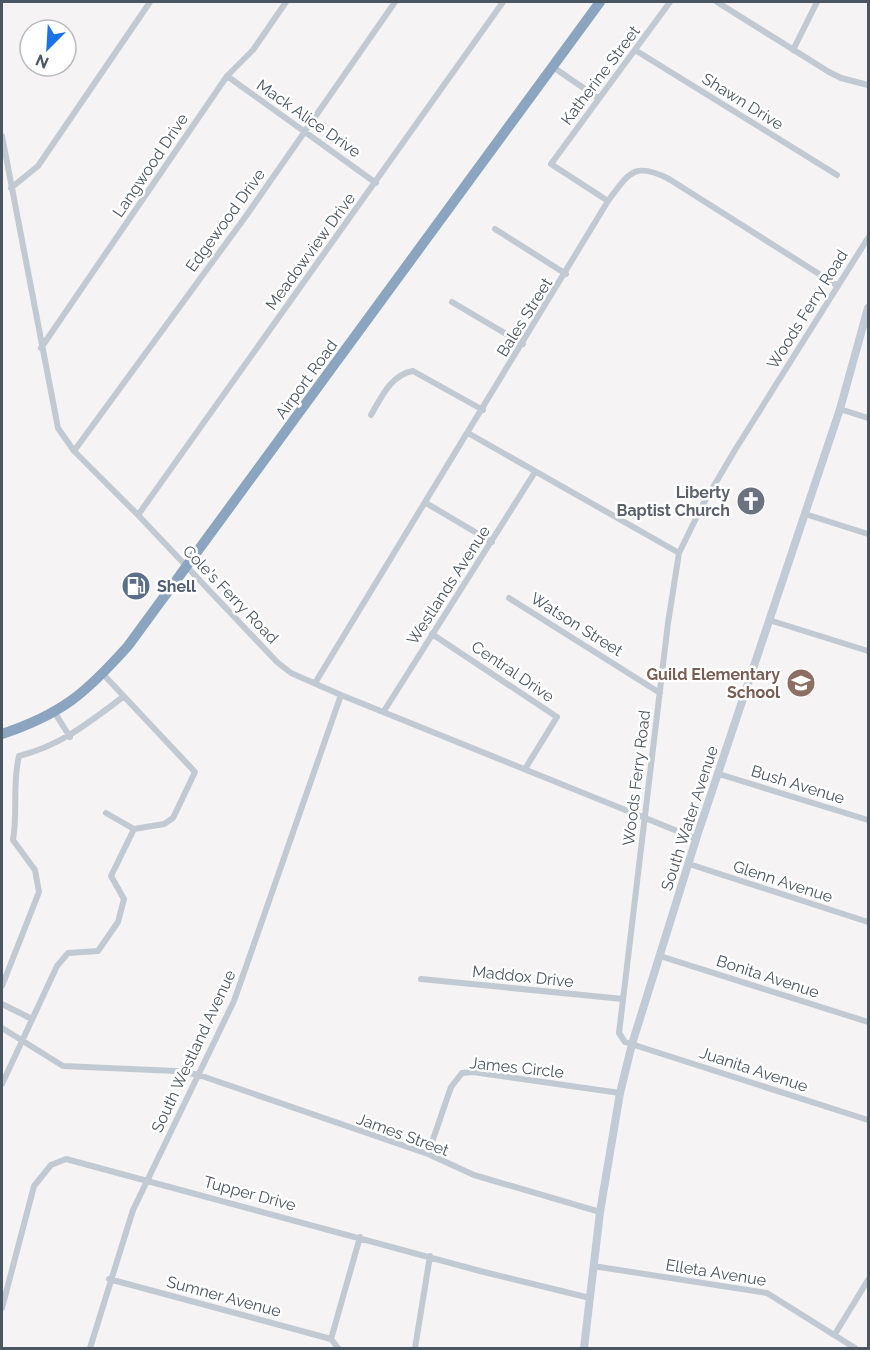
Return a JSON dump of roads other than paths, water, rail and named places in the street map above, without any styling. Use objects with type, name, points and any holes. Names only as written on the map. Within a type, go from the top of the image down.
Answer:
[{"type":"highway","name":"Airport Road","points":[[2,734],[55,713],[74,701],[128,646],[600,2]]},
{"type":"main road","name":"South Water Avenue","points":[[584,1348],[600,1212],[620,1093],[632,1044],[697,839],[840,409],[868,311]]},
{"type":"street","points":[[11,189],[38,166],[150,2]]},
{"type":"street","name":"Langwood Drive","points":[[41,348],[226,76],[254,50],[286,2]]},
{"type":"street","name":"Edgewood Drive","points":[[74,452],[306,131],[395,2]]},
{"type":"street","name":"Meadowview Drive","points":[[138,515],[503,2]]},
{"type":"street","name":"Katherine Street","points":[[608,201],[551,164],[670,2]]},
{"type":"street","points":[[717,2],[842,78],[868,85]]},
{"type":"street","points":[[793,50],[817,2]]},
{"type":"street","name":"Shawn Drive","points":[[635,50],[837,175]]},
{"type":"street","points":[[553,67],[598,98]]},
{"type":"street","name":"Mack Alice Drive","points":[[226,76],[376,183]]},
{"type":"street","name":"Cole's Ferry Road","points":[[2,136],[58,428],[74,452],[138,515],[277,662],[291,673],[340,695],[697,839]]},
{"type":"street","name":"Bales Street","points":[[315,683],[566,274],[608,201],[623,181],[636,169],[644,168],[669,179],[838,285]]},
{"type":"street","points":[[495,229],[566,274]]},
{"type":"street","name":"Woods Ferry Road","points":[[632,1044],[621,1038],[619,1033],[644,816],[679,553],[702,506],[730,458],[868,238]]},
{"type":"street","points":[[452,302],[523,344]]},
{"type":"street","points":[[371,415],[392,381],[402,373],[413,371],[483,410]]},
{"type":"street","points":[[840,409],[868,418]]},
{"type":"street","points":[[468,433],[679,553]]},
{"type":"street","name":"Westlands Avenue","points":[[384,711],[535,472]]},
{"type":"street","points":[[426,503],[492,542]]},
{"type":"street","points":[[806,514],[868,534]]},
{"type":"street","name":"Watson Street","points":[[509,598],[660,693]]},
{"type":"street","points":[[769,620],[868,651]]},
{"type":"street","name":"Central Drive","points":[[432,634],[557,717],[525,769]]},
{"type":"street","points":[[103,674],[195,772],[173,818],[164,824],[134,830],[106,813]]},
{"type":"street","name":"South Westland Avenue","points":[[90,1348],[109,1279],[133,1210],[243,978],[340,695]]},
{"type":"street","points":[[2,986],[39,892],[35,870],[13,840],[16,823],[14,777],[19,756],[41,750],[70,737],[123,697]]},
{"type":"street","points":[[55,713],[70,737]]},
{"type":"street","name":"Bush Avenue","points":[[719,774],[868,820]]},
{"type":"street","points":[[2,1084],[57,966],[68,953],[98,951],[118,922],[124,899],[111,876],[134,830]]},
{"type":"street","name":"Glenn Avenue","points":[[689,864],[868,922]]},
{"type":"street","name":"Bonita Avenue","points":[[660,956],[868,1022]]},
{"type":"street","name":"Maddox Drive","points":[[421,979],[623,999]]},
{"type":"street","points":[[2,1004],[32,1019]]},
{"type":"street","name":"James Street","points":[[2,1028],[63,1066],[176,1071],[199,1075],[428,1154],[474,1175],[600,1212]]},
{"type":"street","name":"Juanita Avenue","points":[[632,1044],[868,1120]]},
{"type":"street","name":"James Circle","points":[[428,1154],[451,1087],[462,1073],[473,1072],[620,1093]]},
{"type":"street","name":"Tupper Drive","points":[[2,1308],[34,1186],[51,1165],[66,1159],[590,1298]]},
{"type":"street","points":[[338,1348],[331,1339],[360,1237]]},
{"type":"street","points":[[416,1348],[430,1256]]},
{"type":"street","name":"Elleta Avenue","points":[[593,1266],[767,1293],[855,1348]]},
{"type":"street","name":"Sumner Avenue","points":[[109,1279],[331,1339]]},
{"type":"street","points":[[835,1334],[868,1280]]},
{"type":"place","name":"Liberty Baptist Church","points":[[751,501]]},
{"type":"place","name":"Shell","points":[[136,586]]},
{"type":"place","name":"Guild Elementary School","points":[[801,683]]}]
